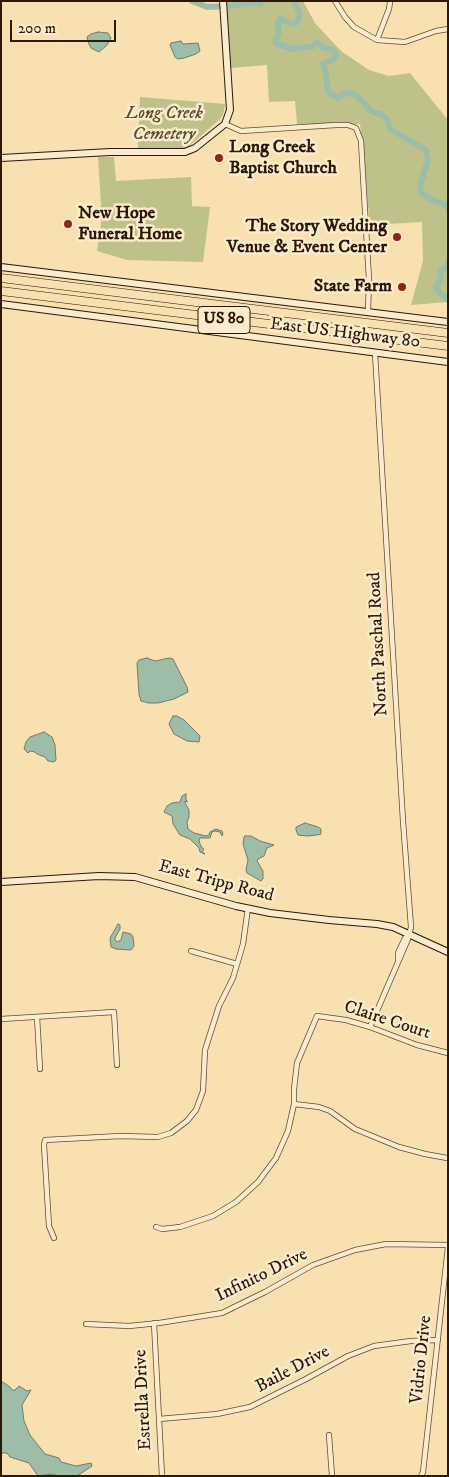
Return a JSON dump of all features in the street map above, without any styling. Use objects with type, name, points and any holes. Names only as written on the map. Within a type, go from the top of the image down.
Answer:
[{"type":"highway","name":"US 80","points":[[1,278],[448,333]]},
{"type":"highway","name":"US 80","points":[[1,291],[448,346]]},
{"type":"main road","points":[[1,158],[110,152],[185,152],[195,148],[225,124],[230,110],[223,1]]},
{"type":"main road","name":"East US Highway 80","points":[[1,267],[448,322]]},
{"type":"main road","name":"East US Highway 80","points":[[1,304],[448,362]]},
{"type":"main road","name":"East Tripp Road","points":[[1,882],[99,876],[135,876],[270,913],[394,927],[448,952]]},
{"type":"street","points":[[335,1],[354,27],[377,40],[405,42],[436,31],[448,29]]},
{"type":"street","points":[[377,40],[390,2]]},
{"type":"street","points":[[225,124],[242,131],[336,125],[348,125],[356,128],[361,141],[369,280],[368,312]]},
{"type":"street","name":"North Paschal Road","points":[[376,353],[410,934]]},
{"type":"street","points":[[54,1238],[49,1226],[45,1140],[120,1136],[158,1137],[171,1133],[187,1121],[196,1110],[203,1091],[205,1050],[219,1006],[233,978],[243,944],[248,908]]},
{"type":"street","points":[[370,1027],[398,961],[398,953],[405,938],[410,934]]},
{"type":"street","points":[[191,951],[237,964]]},
{"type":"street","points":[[1,1019],[114,1012],[117,1065]]},
{"type":"street","name":"Claire Court","points":[[294,1104],[297,1063],[317,1016],[346,1020],[417,1045],[448,1053]]},
{"type":"street","points":[[38,1017],[40,1069]]},
{"type":"street","points":[[156,1227],[162,1230],[180,1227],[213,1216],[236,1202],[258,1182],[276,1158],[288,1131],[294,1104],[319,1107],[330,1111],[356,1129],[400,1147],[447,1158]]},
{"type":"street","name":"Infinito Drive","points":[[86,1324],[129,1326],[222,1313],[313,1265],[355,1250],[386,1244],[448,1246]]},
{"type":"street","name":"Vidrio Drive","points":[[421,1476],[423,1472],[448,1246]]},
{"type":"street","name":"Estrella Drive","points":[[154,1323],[162,1476]]},
{"type":"street","name":"Baile Drive","points":[[159,1420],[217,1414],[250,1408],[348,1356],[374,1346],[411,1341],[438,1340]]},
{"type":"street","points":[[329,1435],[332,1476]]},
{"type":"green space","points":[[226,1],[303,1],[315,23],[341,51],[369,70],[389,76],[410,73],[448,120],[448,302],[411,305],[423,261],[422,222],[370,225],[360,124],[297,124],[295,101],[269,102],[267,65],[231,68]]},
{"type":"green space","name":"Long Creek Cemetery","points":[[140,97],[225,104],[223,115],[220,119],[186,149],[138,148]]},
{"type":"green space","name":"Long Creek Cemetery","points":[[98,157],[114,157],[116,181],[191,177],[192,206],[210,207],[203,262],[127,260],[97,251],[102,216],[98,215],[101,205]]},
{"type":"shaded area","points":[[98,32],[108,33],[111,38],[107,45],[99,52],[91,48],[87,37]]},
{"type":"shaded area","points":[[181,41],[183,44],[198,43],[200,51],[178,59],[175,57],[170,45],[171,43]]},
{"type":"shaded area","points":[[147,658],[155,661],[173,659],[188,692],[174,699],[158,703],[141,701],[137,663],[139,660]]},
{"type":"shaded area","points":[[173,716],[184,720],[200,736],[199,742],[187,741],[174,734],[169,724]]},
{"type":"shaded area","points":[[44,732],[52,737],[55,745],[56,760],[54,762],[48,761],[45,757],[35,752],[30,751],[28,753],[24,749],[30,737]]},
{"type":"shaded area","points":[[186,794],[188,802],[185,801],[185,803],[189,810],[188,829],[194,833],[206,836],[216,829],[222,831],[223,834],[222,836],[220,832],[215,831],[212,832],[210,838],[200,838],[200,844],[204,849],[202,852],[205,854],[200,852],[199,848],[190,839],[180,835],[173,824],[172,816],[164,812],[167,806],[180,802],[182,796]]},
{"type":"shaded area","points":[[305,823],[321,829],[320,835],[298,835],[296,827]]},
{"type":"shaded area","points":[[245,836],[251,836],[274,845],[267,848],[264,856],[257,861],[263,871],[263,879],[261,881],[247,873],[248,860],[243,844]]},
{"type":"shaded area","points":[[118,924],[120,929],[115,940],[117,942],[121,940],[123,932],[131,934],[134,946],[131,950],[111,947],[110,938]]},
{"type":"shaded area","points":[[1,1381],[12,1390],[19,1386],[27,1391],[31,1390],[22,1405],[24,1421],[30,1435],[45,1454],[59,1458],[61,1462],[76,1466],[91,1463],[92,1466],[77,1476],[57,1476],[53,1474],[38,1476],[29,1463],[10,1457],[7,1453],[1,1453]]},
{"type":"waterway","points":[[192,1],[207,7],[231,6],[251,2],[260,4],[262,1]]},
{"type":"waterway","points":[[294,1],[300,14],[297,22],[293,24],[280,19],[278,22],[279,35],[276,44],[294,49],[312,47],[317,42],[324,48],[333,50],[336,55],[333,60],[323,63],[328,92],[338,98],[345,93],[355,94],[369,110],[381,114],[388,121],[390,129],[426,150],[428,160],[420,186],[421,192],[431,200],[442,203],[448,208]]},
{"type":"waterway","points":[[448,263],[445,269],[441,270],[440,280],[436,286],[437,290],[448,300]]},
{"type":"place","name":"Long Creek Baptist Church","points":[[219,158]]},
{"type":"place","name":"New Hope Funeral Home","points":[[68,224]]},
{"type":"place","name":"The Story Wedding Venue & Event Center","points":[[397,237]]},
{"type":"place","name":"State Farm","points":[[402,287]]}]
